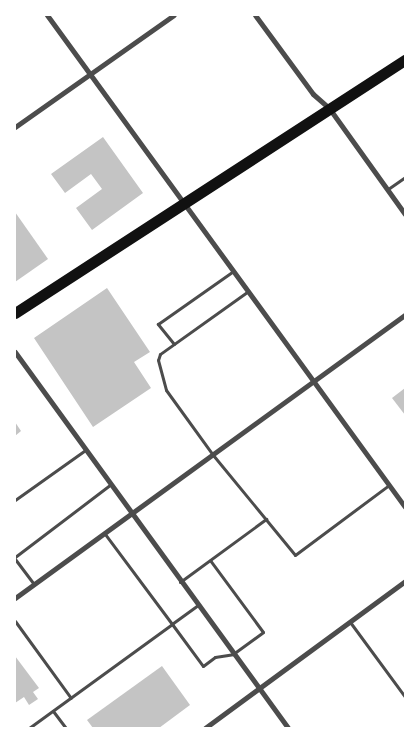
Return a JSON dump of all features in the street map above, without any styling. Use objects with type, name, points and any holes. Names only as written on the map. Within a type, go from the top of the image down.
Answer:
[{"type":"main road","points":[[15,313],[405,60]]},
{"type":"street","points":[[46,15],[405,507]]},
{"type":"street","points":[[15,128],[174,15]]},
{"type":"street","points":[[255,15],[313,94],[329,108],[405,214]]},
{"type":"street","points":[[15,598],[405,315]]},
{"type":"street","points":[[15,352],[84,451],[288,728]]},
{"type":"street","points":[[206,728],[405,581]]},
{"type":"lane","points":[[388,189],[405,177]]},
{"type":"lane","points":[[174,344],[158,324],[232,272]]},
{"type":"lane","points":[[247,292],[160,354],[158,360],[166,390],[212,455],[295,555],[389,485]]},
{"type":"lane","points":[[15,500],[84,451]]},
{"type":"lane","points":[[34,584],[15,558],[110,485]]},
{"type":"lane","points":[[180,582],[266,519]]},
{"type":"lane","points":[[105,534],[203,666],[215,657],[234,654],[263,632],[210,560]]},
{"type":"lane","points":[[29,728],[198,606]]},
{"type":"lane","points":[[15,621],[71,698]]},
{"type":"lane","points":[[350,622],[405,697]]},
{"type":"lane","points":[[53,711],[66,728]]},
{"type":"building","points":[[103,137],[143,193],[92,230],[76,208],[102,189],[91,174],[65,193],[51,174]]},
{"type":"building","points":[[15,212],[48,259],[15,282]]},
{"type":"building","points":[[107,288],[150,352],[134,362],[151,388],[93,427],[34,338]]},
{"type":"building","points":[[405,388],[405,415],[392,398]]},
{"type":"building","points":[[15,422],[21,431],[15,436]]},
{"type":"building","points":[[15,656],[39,688],[33,692],[38,699],[29,705],[24,697],[15,703]]},
{"type":"building","points":[[162,666],[190,705],[159,728],[93,728],[87,720]]}]
